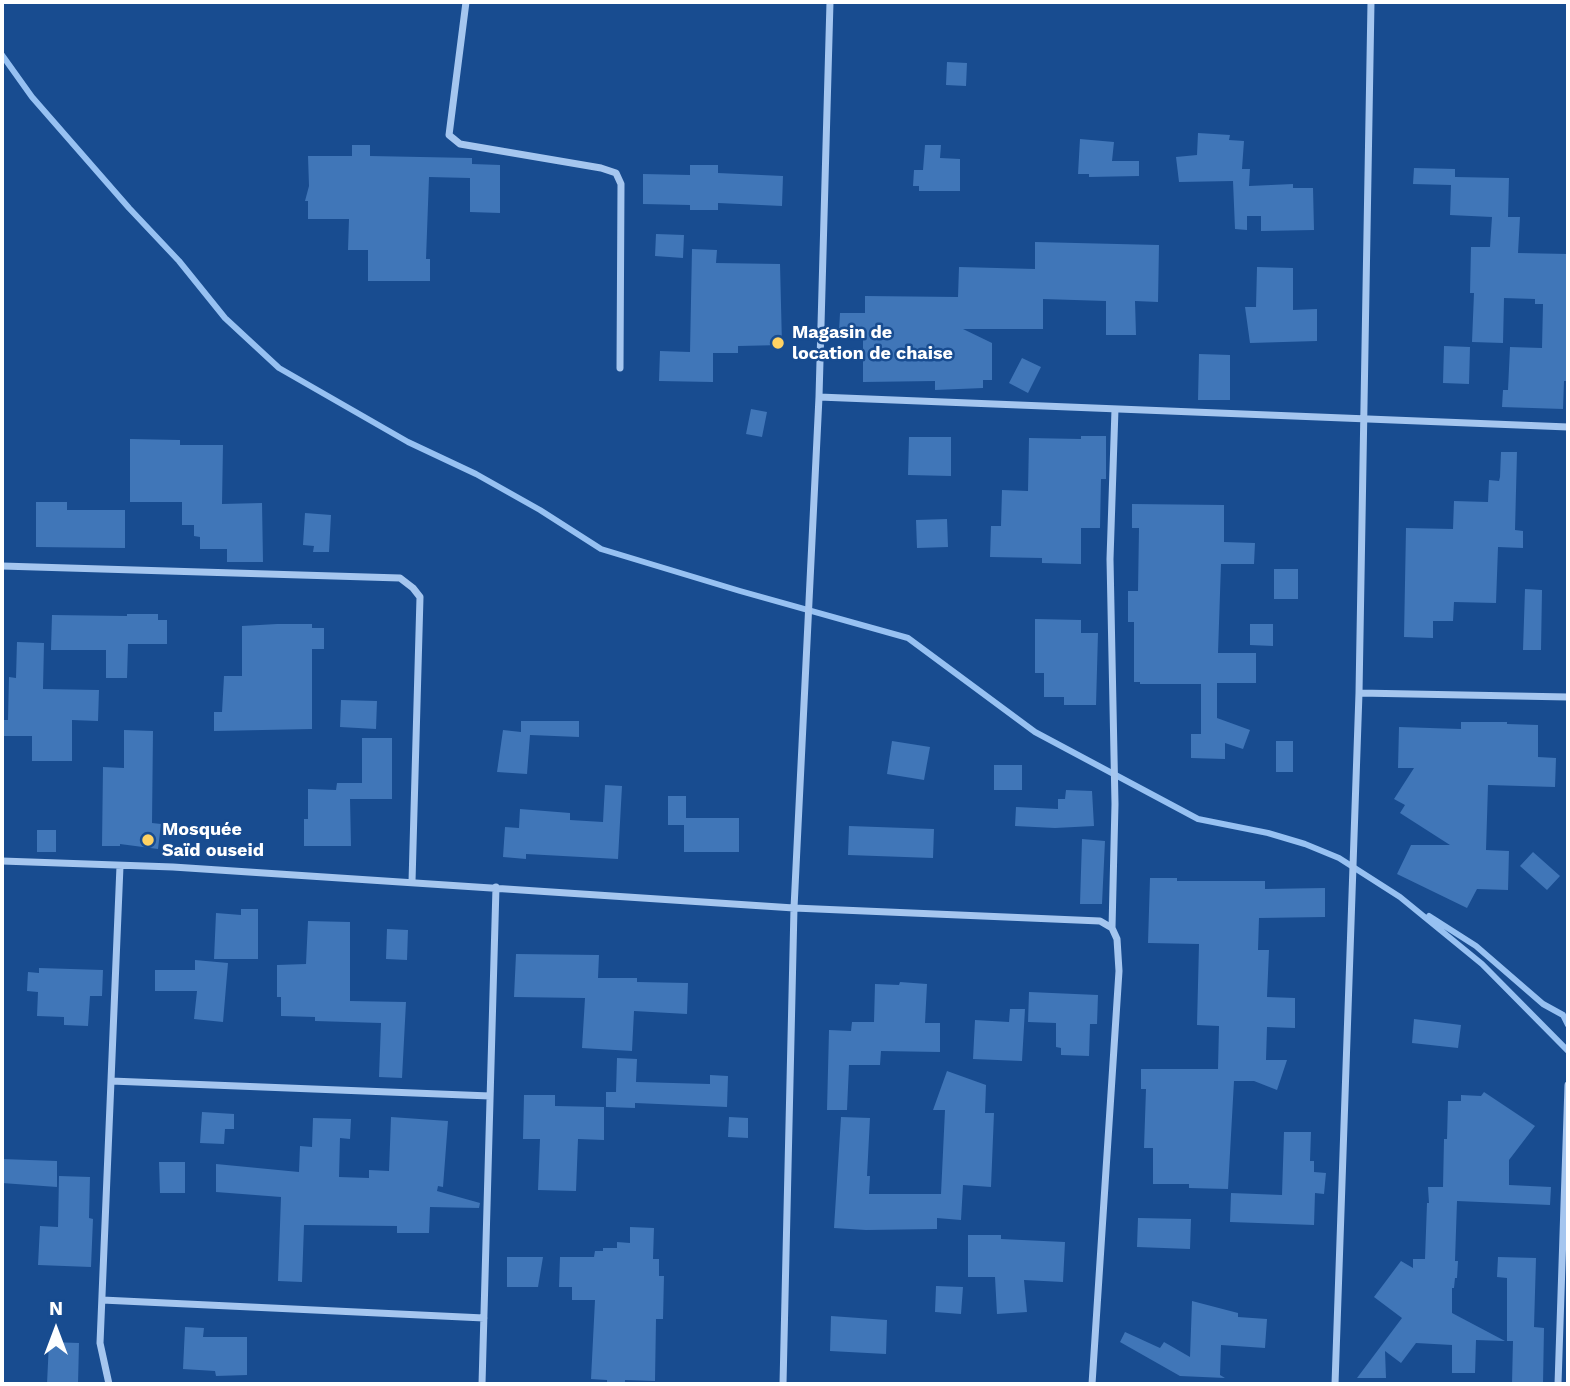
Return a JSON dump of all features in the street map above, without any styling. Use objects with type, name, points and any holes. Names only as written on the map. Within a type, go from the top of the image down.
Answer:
[{"type":"street","points":[[466,2],[449,135],[460,144],[601,168],[616,173],[621,184],[620,368]]},
{"type":"street","points":[[783,1384],[794,908],[819,397],[830,2]]},
{"type":"street","points":[[1335,1384],[1359,693],[1371,2]]},
{"type":"street","points":[[819,397],[1568,428]]},
{"type":"street","points":[[1092,1384],[1119,971],[1117,939],[1112,928],[1115,804],[1110,559],[1115,409]]},
{"type":"street","points":[[2,566],[400,578],[413,588],[420,597],[412,882]]},
{"type":"street","points":[[1359,693],[1568,697]]},
{"type":"street","points":[[2,861],[173,867],[794,908],[1100,921],[1112,928]]},
{"type":"street","points":[[109,1384],[100,1343],[120,866]]},
{"type":"street","points":[[482,1384],[496,887]]},
{"type":"street","points":[[111,1081],[490,1096]]},
{"type":"street","points":[[1558,1384],[1568,1085]]},
{"type":"street","points":[[102,1300],[484,1318]]},
{"type":"building","points":[[947,62],[967,63],[966,86],[946,85]]},
{"type":"building","points":[[1198,133],[1230,135],[1229,140],[1244,141],[1242,169],[1250,169],[1249,186],[1293,184],[1293,188],[1313,188],[1314,230],[1261,231],[1261,216],[1247,216],[1247,230],[1235,229],[1233,181],[1179,182],[1176,157],[1197,155]]},
{"type":"building","points":[[1080,139],[1114,142],[1112,161],[1139,161],[1139,176],[1089,177],[1089,174],[1078,174]]},
{"type":"building","points":[[352,145],[370,145],[370,156],[472,158],[472,164],[500,165],[500,213],[470,212],[470,178],[429,177],[426,259],[430,259],[430,281],[368,281],[368,250],[348,250],[349,219],[308,219],[308,201],[305,201],[309,186],[308,156],[352,156]]},
{"type":"building","points":[[925,145],[941,145],[940,158],[960,159],[960,191],[919,191],[919,186],[913,186],[914,170],[923,170]]},
{"type":"building","points":[[690,165],[718,165],[718,173],[783,176],[782,206],[718,203],[718,210],[690,210],[690,205],[643,204],[643,174],[690,175]]},
{"type":"building","points":[[1414,168],[1455,169],[1455,177],[1509,178],[1508,217],[1520,217],[1518,253],[1568,254],[1568,381],[1564,381],[1563,409],[1502,407],[1503,390],[1508,390],[1510,347],[1542,348],[1543,304],[1535,304],[1535,299],[1504,298],[1503,343],[1472,342],[1474,293],[1470,293],[1471,247],[1490,247],[1492,217],[1450,215],[1451,185],[1413,184]]},
{"type":"building","points":[[656,234],[684,235],[683,258],[655,256]]},
{"type":"building","points":[[1035,242],[1159,245],[1158,302],[1135,301],[1136,335],[1106,335],[1106,301],[1043,299],[1043,329],[963,329],[992,343],[992,380],[983,380],[983,388],[935,390],[935,381],[863,382],[863,332],[839,331],[840,313],[865,313],[865,296],[958,297],[959,267],[1035,269]]},
{"type":"building","points":[[692,249],[717,250],[716,263],[780,264],[782,345],[738,346],[738,353],[713,353],[713,382],[659,381],[660,351],[690,352]]},
{"type":"building","points":[[1257,267],[1293,268],[1293,310],[1317,309],[1317,341],[1250,343],[1245,307],[1256,307]]},
{"type":"building","points":[[1444,346],[1470,347],[1469,384],[1443,383]]},
{"type":"building","points":[[1199,354],[1230,355],[1230,400],[1198,400]]},
{"type":"building","points":[[1022,358],[1041,367],[1028,393],[1009,383]]},
{"type":"building","points":[[751,409],[767,412],[762,437],[746,434]]},
{"type":"building","points":[[1081,436],[1106,436],[1106,479],[1101,479],[1100,528],[1081,528],[1081,564],[1042,563],[1042,558],[990,557],[991,526],[1001,526],[1002,490],[1028,491],[1029,438],[1081,439]]},
{"type":"building","points":[[909,437],[951,437],[951,476],[908,475]]},
{"type":"building","points":[[130,439],[180,440],[180,445],[223,445],[222,504],[262,503],[263,562],[227,562],[227,549],[200,549],[200,537],[194,536],[194,525],[182,525],[182,502],[130,502]]},
{"type":"building","points":[[1501,452],[1517,452],[1515,530],[1523,531],[1523,548],[1498,547],[1496,603],[1454,602],[1453,621],[1433,621],[1433,638],[1404,637],[1406,528],[1453,529],[1454,501],[1488,502],[1489,480],[1499,481]]},
{"type":"building","points":[[36,502],[67,502],[67,510],[125,510],[125,548],[36,547]]},
{"type":"building","points":[[1132,504],[1224,505],[1224,542],[1255,543],[1254,564],[1221,564],[1218,653],[1256,653],[1256,683],[1217,683],[1217,718],[1250,730],[1243,749],[1225,743],[1225,759],[1191,758],[1191,734],[1201,734],[1201,684],[1134,682],[1134,622],[1128,622],[1128,591],[1138,591],[1139,528],[1132,528]]},
{"type":"building","points":[[305,513],[331,515],[329,552],[313,552],[314,546],[303,545]]},
{"type":"building","points":[[947,519],[948,547],[917,548],[916,520]]},
{"type":"building","points":[[1274,569],[1298,569],[1298,599],[1274,599]]},
{"type":"building","points":[[1525,589],[1542,590],[1541,650],[1523,650]]},
{"type":"building","points":[[158,614],[158,620],[167,620],[167,644],[128,644],[127,678],[106,678],[106,650],[51,650],[52,615]]},
{"type":"building","points":[[1035,619],[1081,620],[1081,633],[1098,633],[1096,705],[1064,705],[1064,697],[1044,697],[1044,673],[1035,673]]},
{"type":"building","points":[[312,624],[312,628],[324,628],[324,649],[312,649],[312,729],[214,731],[214,712],[222,712],[224,676],[242,676],[242,626]]},
{"type":"building","points":[[1250,624],[1273,624],[1273,646],[1250,645]]},
{"type":"building","points":[[17,642],[44,643],[43,689],[99,690],[98,721],[72,720],[72,761],[32,761],[32,736],[2,736],[2,720],[8,720],[9,677],[16,678]]},
{"type":"building","points":[[341,700],[377,701],[376,729],[340,727]]},
{"type":"building","points":[[521,721],[579,721],[579,737],[530,735],[527,774],[497,772],[503,730],[521,732]]},
{"type":"building","points":[[1461,722],[1538,725],[1538,757],[1556,758],[1555,787],[1488,785],[1486,850],[1509,851],[1508,890],[1477,889],[1467,908],[1397,874],[1411,845],[1450,845],[1400,813],[1405,805],[1394,799],[1414,768],[1398,768],[1399,727],[1461,729]]},
{"type":"building","points":[[124,730],[153,731],[152,823],[161,824],[158,849],[120,844],[102,846],[103,767],[124,768]]},
{"type":"building","points":[[362,738],[392,738],[392,799],[350,799],[351,846],[304,846],[304,819],[308,819],[308,789],[336,790],[337,783],[362,783]]},
{"type":"building","points":[[892,741],[930,747],[924,780],[887,774]]},
{"type":"building","points":[[1276,741],[1293,741],[1293,772],[1276,772]]},
{"type":"building","points":[[994,765],[1022,765],[1022,790],[994,790]]},
{"type":"building","points":[[605,785],[622,786],[618,859],[526,854],[526,859],[503,857],[505,827],[519,828],[520,809],[570,813],[570,820],[603,822]]},
{"type":"building","points":[[1066,790],[1092,791],[1094,826],[1015,826],[1016,807],[1058,809],[1058,799],[1065,799]]},
{"type":"building","points":[[668,796],[686,796],[686,818],[739,818],[739,852],[684,852],[684,825],[668,825]]},
{"type":"building","points":[[849,826],[934,829],[933,858],[848,855]]},
{"type":"building","points":[[37,830],[56,830],[56,852],[37,852]]},
{"type":"building","points":[[1082,839],[1105,841],[1102,904],[1080,904]]},
{"type":"building","points":[[1533,852],[1560,876],[1547,890],[1520,866]]},
{"type":"building","points":[[1150,878],[1177,878],[1177,881],[1265,881],[1265,889],[1325,888],[1325,917],[1259,918],[1258,950],[1269,950],[1267,997],[1295,998],[1295,1028],[1267,1027],[1266,1060],[1287,1060],[1277,1090],[1254,1081],[1234,1081],[1228,1189],[1189,1188],[1189,1184],[1153,1184],[1153,1148],[1144,1148],[1146,1089],[1141,1089],[1141,1069],[1218,1069],[1219,1026],[1197,1025],[1199,944],[1148,943]]},
{"type":"building","points":[[241,909],[258,909],[258,959],[214,959],[216,913],[241,915]]},
{"type":"building","points":[[308,921],[350,922],[350,1001],[406,1002],[402,1078],[379,1077],[381,1023],[315,1021],[315,1017],[281,1016],[281,997],[277,997],[277,965],[306,964]]},
{"type":"building","points":[[387,929],[408,930],[407,960],[386,959]]},
{"type":"building","points":[[516,954],[599,955],[598,978],[637,978],[637,982],[688,983],[687,1014],[634,1011],[632,1051],[582,1048],[585,998],[514,997]]},
{"type":"building","points":[[195,960],[228,963],[223,1022],[194,1019],[197,991],[155,991],[155,970],[195,970]]},
{"type":"building","points":[[39,968],[103,970],[102,996],[90,996],[88,1026],[64,1025],[64,1017],[37,1016],[38,992],[27,991],[28,972],[39,973]]},
{"type":"building","points":[[900,982],[927,984],[925,1023],[940,1023],[940,1052],[881,1051],[880,1065],[849,1065],[847,1110],[827,1110],[829,1030],[851,1031],[852,1022],[874,1022],[875,984],[899,985]]},
{"type":"building","points":[[1029,992],[1098,995],[1097,1024],[1090,1024],[1089,1056],[1061,1055],[1061,1048],[1056,1047],[1056,1023],[1028,1022]]},
{"type":"building","points":[[1010,1009],[1025,1009],[1022,1061],[973,1059],[975,1020],[1009,1022]]},
{"type":"building","points":[[1414,1019],[1461,1025],[1458,1048],[1412,1043]]},
{"type":"building","points":[[617,1058],[637,1059],[636,1082],[710,1084],[710,1075],[728,1076],[727,1107],[635,1103],[635,1108],[606,1107],[606,1092],[616,1092]]},
{"type":"building","points":[[947,1071],[986,1085],[985,1113],[994,1113],[991,1187],[963,1185],[961,1220],[937,1218],[937,1229],[834,1228],[841,1117],[870,1118],[867,1176],[870,1176],[869,1194],[941,1194],[945,1110],[933,1110]]},
{"type":"building","points":[[1484,1092],[1535,1126],[1509,1160],[1509,1185],[1551,1187],[1550,1205],[1457,1201],[1455,1261],[1458,1261],[1457,1278],[1452,1288],[1452,1313],[1505,1341],[1476,1340],[1475,1373],[1452,1373],[1452,1345],[1416,1343],[1401,1363],[1385,1351],[1386,1378],[1357,1378],[1402,1318],[1374,1297],[1401,1261],[1413,1268],[1413,1259],[1425,1259],[1428,1187],[1443,1187],[1448,1101],[1461,1101],[1461,1095],[1481,1096]]},
{"type":"building","points":[[524,1095],[555,1095],[555,1106],[604,1107],[604,1140],[578,1139],[576,1191],[538,1190],[540,1139],[523,1139]]},
{"type":"building","points":[[202,1112],[234,1114],[234,1129],[225,1129],[224,1144],[200,1143]]},
{"type":"building","points":[[391,1117],[448,1121],[443,1187],[438,1186],[437,1191],[480,1203],[479,1208],[430,1207],[429,1233],[397,1233],[397,1226],[304,1225],[302,1282],[278,1281],[281,1197],[216,1192],[216,1164],[299,1172],[300,1146],[312,1147],[313,1118],[351,1119],[350,1139],[340,1138],[339,1177],[369,1178],[369,1170],[389,1171]]},
{"type":"building","points":[[729,1117],[748,1118],[748,1138],[728,1137]]},
{"type":"building","points":[[1284,1132],[1311,1132],[1310,1161],[1314,1161],[1314,1172],[1326,1173],[1324,1194],[1315,1193],[1314,1225],[1230,1222],[1231,1193],[1282,1195]]},
{"type":"building","points":[[2,1159],[57,1161],[57,1187],[2,1183]]},
{"type":"building","points":[[159,1162],[185,1162],[185,1193],[160,1193]]},
{"type":"building","points":[[59,1176],[90,1177],[89,1218],[93,1219],[91,1267],[38,1265],[40,1226],[58,1227]]},
{"type":"building","points":[[1138,1218],[1191,1219],[1190,1249],[1137,1247]]},
{"type":"building","points":[[630,1227],[654,1228],[653,1259],[659,1259],[659,1276],[664,1276],[663,1319],[656,1319],[655,1381],[625,1380],[625,1384],[607,1384],[607,1380],[591,1379],[595,1300],[572,1300],[572,1287],[559,1287],[560,1257],[594,1257],[595,1251],[617,1248],[617,1242],[630,1243]]},
{"type":"building","points":[[968,1235],[1001,1235],[1001,1239],[1065,1242],[1063,1282],[1024,1280],[1027,1312],[997,1314],[995,1277],[968,1277]]},
{"type":"building","points":[[507,1257],[543,1257],[538,1287],[507,1287]]},
{"type":"building","points":[[1498,1257],[1536,1258],[1534,1327],[1544,1328],[1543,1384],[1512,1384],[1513,1341],[1507,1341],[1507,1278],[1497,1277]]},
{"type":"building","points":[[936,1286],[963,1287],[961,1314],[935,1312]]},
{"type":"building","points":[[1192,1301],[1238,1313],[1238,1317],[1267,1319],[1265,1348],[1221,1345],[1220,1375],[1225,1378],[1180,1376],[1120,1342],[1125,1332],[1160,1348],[1164,1342],[1190,1357]]},
{"type":"building","points":[[831,1316],[887,1320],[886,1354],[830,1351]]},
{"type":"building","points":[[185,1327],[204,1328],[203,1337],[247,1337],[247,1375],[216,1376],[215,1371],[183,1369]]},
{"type":"building","points":[[49,1342],[79,1343],[78,1384],[47,1384]]},
{"type":"waterway","points":[[2,55],[32,97],[179,261],[225,318],[279,368],[408,442],[476,474],[601,549],[908,638],[1035,732],[1198,819],[1268,833],[1339,858],[1400,897],[1482,964],[1568,1051]]},
{"type":"waterway","points":[[1429,916],[1476,946],[1543,1004],[1563,1015],[1568,1025]]},
{"type":"place","name":"Magasin de location de chaise","points":[[778,343]]},
{"type":"place","name":"Mosquée Saïd ouseid","points":[[148,840]]}]
